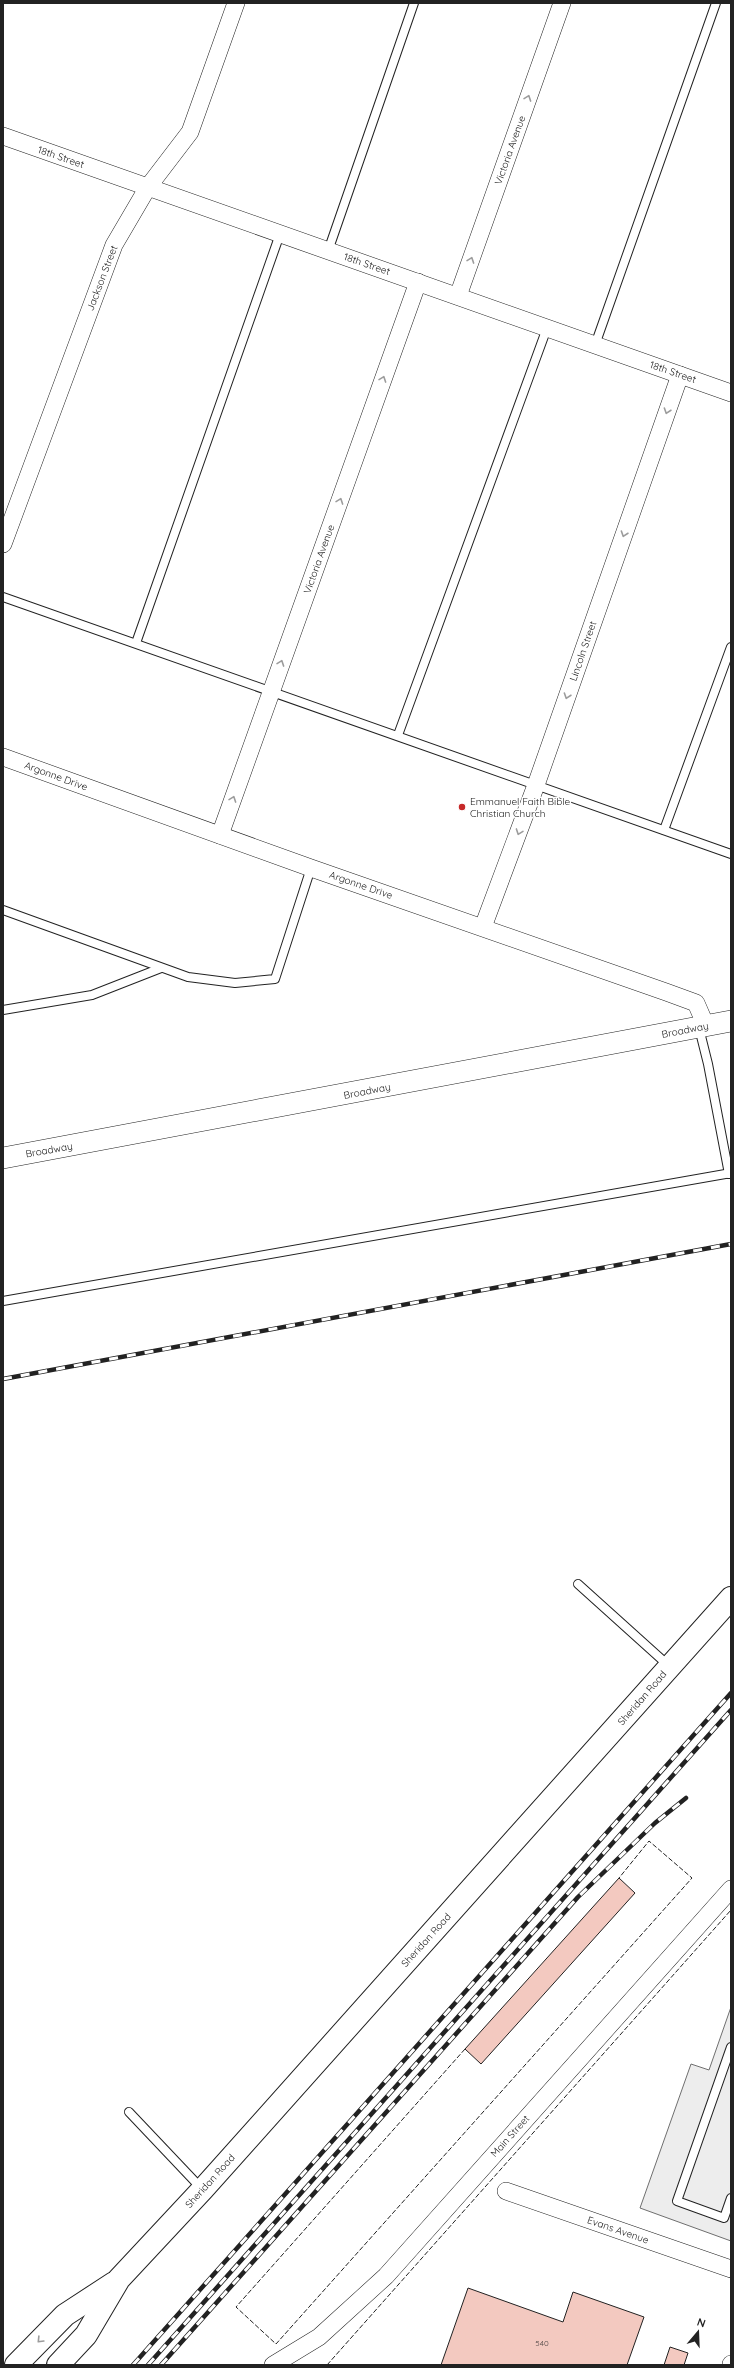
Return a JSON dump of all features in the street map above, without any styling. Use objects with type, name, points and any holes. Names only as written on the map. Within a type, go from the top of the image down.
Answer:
[{"type":"highway","name":"Sheridan Road","points":[[58,2365],[86,2335],[119,2279],[203,2190],[731,1598]]},
{"type":"highway","name":"Sheridan Road","points":[[16,2365],[65,2315],[119,2279]]},
{"type":"street","name":"Jackson Street","points":[[3,544],[114,245],[148,187],[190,132],[236,3]]},
{"type":"street","name":"Victoria Avenue","points":[[458,296],[562,3]]},
{"type":"street","name":"18th Street","points":[[3,136],[595,345],[730,390]]},
{"type":"street","name":"Victoria Avenue","points":[[220,835],[418,282]]},
{"type":"street","name":"Lincoln Street","points":[[483,927],[536,785],[680,374]]},
{"type":"street","name":"Argonne Drive","points":[[3,757],[311,868],[483,927],[696,1003],[702,1027]]},
{"type":"street","name":"Broadway","points":[[3,1158],[731,1022]]},
{"type":"street","name":"Main Street","points":[[273,2365],[319,2336],[357,2304],[386,2276],[731,1889]]},
{"type":"street","name":"Evans Avenue","points":[[506,2191],[731,2269]]},
{"type":"lane","points":[[328,251],[414,3]]},
{"type":"lane","points":[[595,345],[716,3]]},
{"type":"lane","points":[[136,643],[280,234]]},
{"type":"lane","points":[[398,735],[548,328]]},
{"type":"lane","points":[[3,597],[272,690],[731,854]]},
{"type":"lane","points":[[664,830],[731,647]]},
{"type":"lane","points":[[3,910],[188,977],[236,983],[275,979],[311,868]]},
{"type":"lane","points":[[3,1010],[92,995],[161,968]]},
{"type":"lane","points":[[3,1301],[730,1174],[702,1027]]},
{"type":"lane","points":[[578,1584],[669,1666]]},
{"type":"lane","points":[[731,2047],[677,2201],[724,2218],[731,2198]]},
{"type":"lane","points":[[129,2112],[203,2190]]},
{"type":"shaded area","points":[[731,2007],[731,2241],[640,2208],[691,2064],[709,2070]]},
{"type":"building","points":[[619,1878],[635,1893],[481,2064],[465,2049]]},
{"type":"building","points":[[468,2288],[563,2322],[573,2292],[644,2317],[627,2365],[441,2365]]},
{"type":"building","points":[[670,2347],[688,2353],[684,2365],[664,2365]]},
{"type":"railway","points":[[3,1379],[731,1244]]},
{"type":"railway","points":[[133,2365],[731,1693]]},
{"type":"railway","points":[[148,2365],[731,1710]]},
{"type":"railway","points":[[161,2365],[578,1897],[655,1823],[686,1798]]},
{"type":"fence","points":[[465,2049],[236,2307],[276,2344],[692,1878],[649,1841],[619,1878]]},
{"type":"fence","points":[[327,2365],[731,1910]]},
{"type":"place","name":"Emmanuel Faith Bible Christian Church","points":[[462,807]]}]
